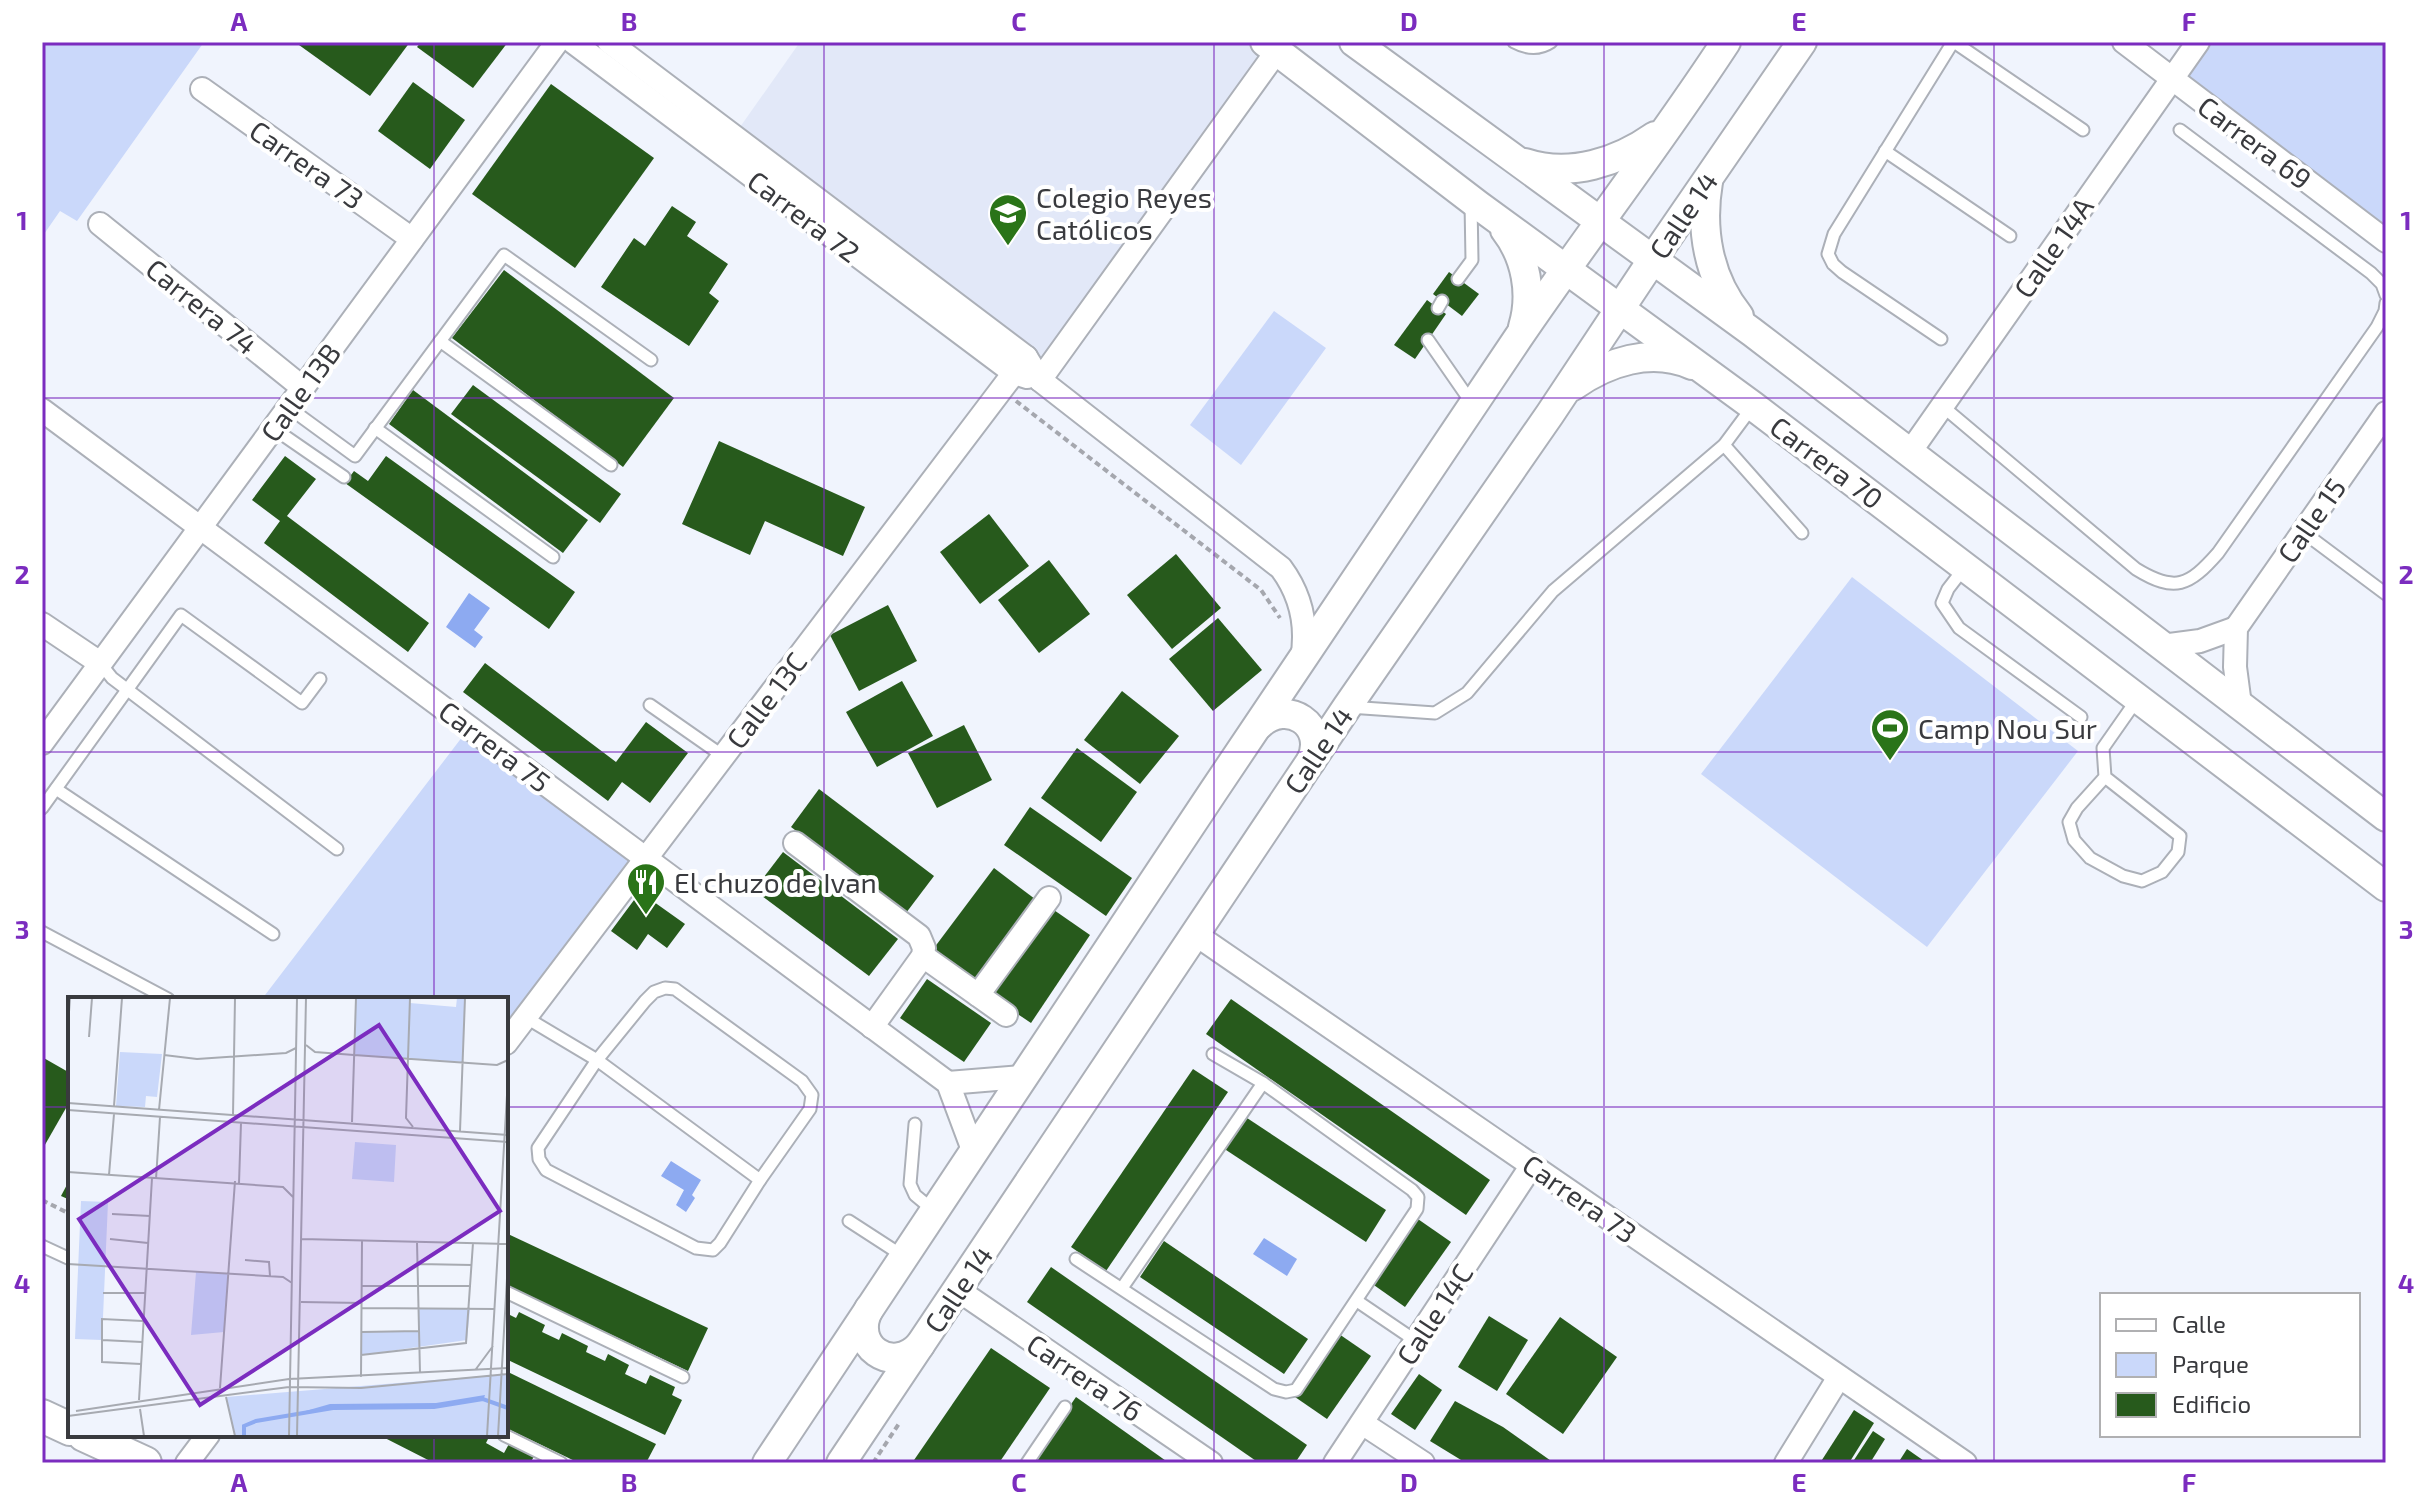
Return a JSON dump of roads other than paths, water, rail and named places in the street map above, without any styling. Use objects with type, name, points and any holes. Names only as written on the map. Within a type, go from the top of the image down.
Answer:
[{"type":"main road","points":[[42,1416],[68,1428]]},
{"type":"main road","points":[[88,1437],[145,1463]]},
{"type":"street","name":"Calle 13B","points":[[42,743],[557,42]]},
{"type":"street","name":"Carrera 72","points":[[609,42],[1014,373]]},
{"type":"street","name":"Carrera 70","points":[[1354,42],[1752,332],[2386,817]]},
{"type":"street","points":[[767,1463],[1021,1077],[1473,405],[1726,42]]},
{"type":"street","name":"Calle 14","points":[[841,1463],[1347,707],[1802,42]]},
{"type":"street","name":"Carrera 69","points":[[2124,42],[2386,241]]},
{"type":"street","name":"Calle 14A","points":[[1910,452],[2198,42]]},
{"type":"street","name":"Carrera 72","points":[[584,45],[1014,373],[1040,380],[1281,568],[1294,588],[1302,611],[1305,636],[1301,660]]},
{"type":"street","name":"Carrera 70","points":[[1271,47],[1474,202],[1715,377],[2386,887]]},
{"type":"street","points":[[1040,380],[1271,47]]},
{"type":"street","name":"Carrera 73","points":[[202,89],[412,239]]},
{"type":"street","points":[[1506,154],[1528,164],[1555,168],[1595,165],[1632,152],[1674,120]]},
{"type":"street","points":[[1709,177],[1704,205],[1710,260],[1734,310],[1752,332]]},
{"type":"street","points":[[1474,202],[1510,237],[1523,264],[1528,293],[1521,334]]},
{"type":"street","name":"Carrera 74","points":[[100,224],[303,388]]},
{"type":"street","points":[[1550,414],[1569,390],[1595,371],[1624,360],[1656,357],[1686,363],[1715,377]]},
{"type":"street","name":"Calle 13C","points":[[508,1040],[1014,373]]},
{"type":"street","name":"Carrera 75","points":[[42,410],[948,1083]]},
{"type":"street","name":"Calle 15","points":[[2236,628],[2386,413]]},
{"type":"street","points":[[42,624],[100,663]]},
{"type":"street","points":[[2162,646],[2200,641],[2236,628],[2235,667],[2240,705]]},
{"type":"street","points":[[1259,725],[1279,713],[1302,719],[1315,739],[1310,762]]},
{"type":"street","points":[[795,843],[919,936],[924,948],[923,956],[872,1027]]},
{"type":"street","points":[[978,995],[1049,898]]},
{"type":"street","name":"Carrera 73","points":[[1195,934],[1965,1463]]},
{"type":"street","points":[[923,956],[1006,1015]]},
{"type":"street","points":[[973,1150],[948,1083],[1021,1077]]},
{"type":"street","name":"Calle 14C","points":[[1335,1463],[1532,1165]]},
{"type":"street","name":"Carrera 76","points":[[958,1290],[1211,1463]]},
{"type":"street","points":[[869,1308],[864,1317],[864,1337],[877,1353],[896,1359],[906,1357],[921,1344]]},
{"type":"street","points":[[1786,1463],[1839,1377]]},
{"type":"street","points":[[1362,1423],[1423,1463]]},
{"type":"street","points":[[187,1463],[206,1437]]},
{"type":"lane","points":[[1514,42],[1528,48],[1538,48],[1551,42]]},
{"type":"lane","points":[[1941,339],[1842,272],[1828,254],[1834,234],[1954,42],[2083,130]]},
{"type":"lane","points":[[2180,130],[2371,273],[2382,284],[2386,295]]},
{"type":"lane","points":[[1885,151],[2010,236]]},
{"type":"lane","points":[[1458,279],[1472,260],[1474,202]]},
{"type":"lane","points":[[288,407],[355,456],[504,255],[651,360]]},
{"type":"lane","points":[[1941,405],[2136,569],[2154,580],[2170,584],[2188,581],[2218,553],[2377,327],[2386,303]]},
{"type":"lane","points":[[1428,340],[1473,405]]},
{"type":"lane","points":[[440,341],[611,465]]},
{"type":"lane","points":[[1347,707],[1435,713],[1467,693],[1553,591],[1724,445],[1753,406]]},
{"type":"lane","points":[[273,428],[344,477]]},
{"type":"lane","points":[[375,428],[553,557]]},
{"type":"lane","points":[[1724,445],[1802,533]]},
{"type":"lane","points":[[2303,532],[2386,594]]},
{"type":"lane","points":[[1965,566],[1942,603],[1959,628],[2081,717]]},
{"type":"lane","points":[[42,808],[181,615],[302,703],[320,679]]},
{"type":"lane","points":[[100,663],[112,678],[337,849]]},
{"type":"lane","points":[[2105,777],[2180,836],[2178,852],[2162,872],[2142,881],[2123,876],[2090,858],[2074,840],[2069,822],[2077,808],[2105,777],[2103,748],[2138,698]]},
{"type":"lane","points":[[650,705],[723,756]]},
{"type":"lane","points":[[56,789],[273,934]]},
{"type":"lane","points":[[42,932],[164,997]]},
{"type":"lane","points":[[665,988],[675,989],[802,1081],[812,1095],[810,1109],[713,1250],[696,1248],[546,1170],[539,1159],[538,1148],[597,1060],[654,992],[665,988]]},
{"type":"lane","points":[[525,1017],[597,1060],[760,1180]]},
{"type":"lane","points":[[1076,1259],[1274,1389],[1286,1392],[1296,1390],[1357,1301],[1417,1209],[1418,1197],[1263,1083],[1213,1054]]},
{"type":"lane","points":[[1122,1288],[1263,1083]]},
{"type":"lane","points":[[915,1124],[910,1184],[915,1195],[934,1210]]},
{"type":"lane","points":[[849,1221],[903,1256]]},
{"type":"lane","points":[[42,1246],[68,1258]]},
{"type":"lane","points":[[508,1293],[683,1377]]},
{"type":"lane","points":[[1357,1301],[1416,1341]]},
{"type":"lane","points":[[1027,1463],[1065,1407]]},
{"type":"lane","points":[[508,1437],[561,1463]]},
{"type":"water","points":[[469,593],[490,608],[474,630],[483,637],[475,648],[446,627]]},
{"type":"water","points":[[671,1161],[701,1180],[686,1212],[676,1205],[684,1190],[661,1176]]},
{"type":"water","points":[[1264,1238],[1297,1259],[1287,1276],[1253,1254]]},
{"type":"place","name":"Colegio Reyes Católicos","points":[[1008,247]]},
{"type":"place","name":"Camp Nou Sur","points":[[1890,762]]},
{"type":"place","name":"El chuzo de Ivan","points":[[646,916]]}]
